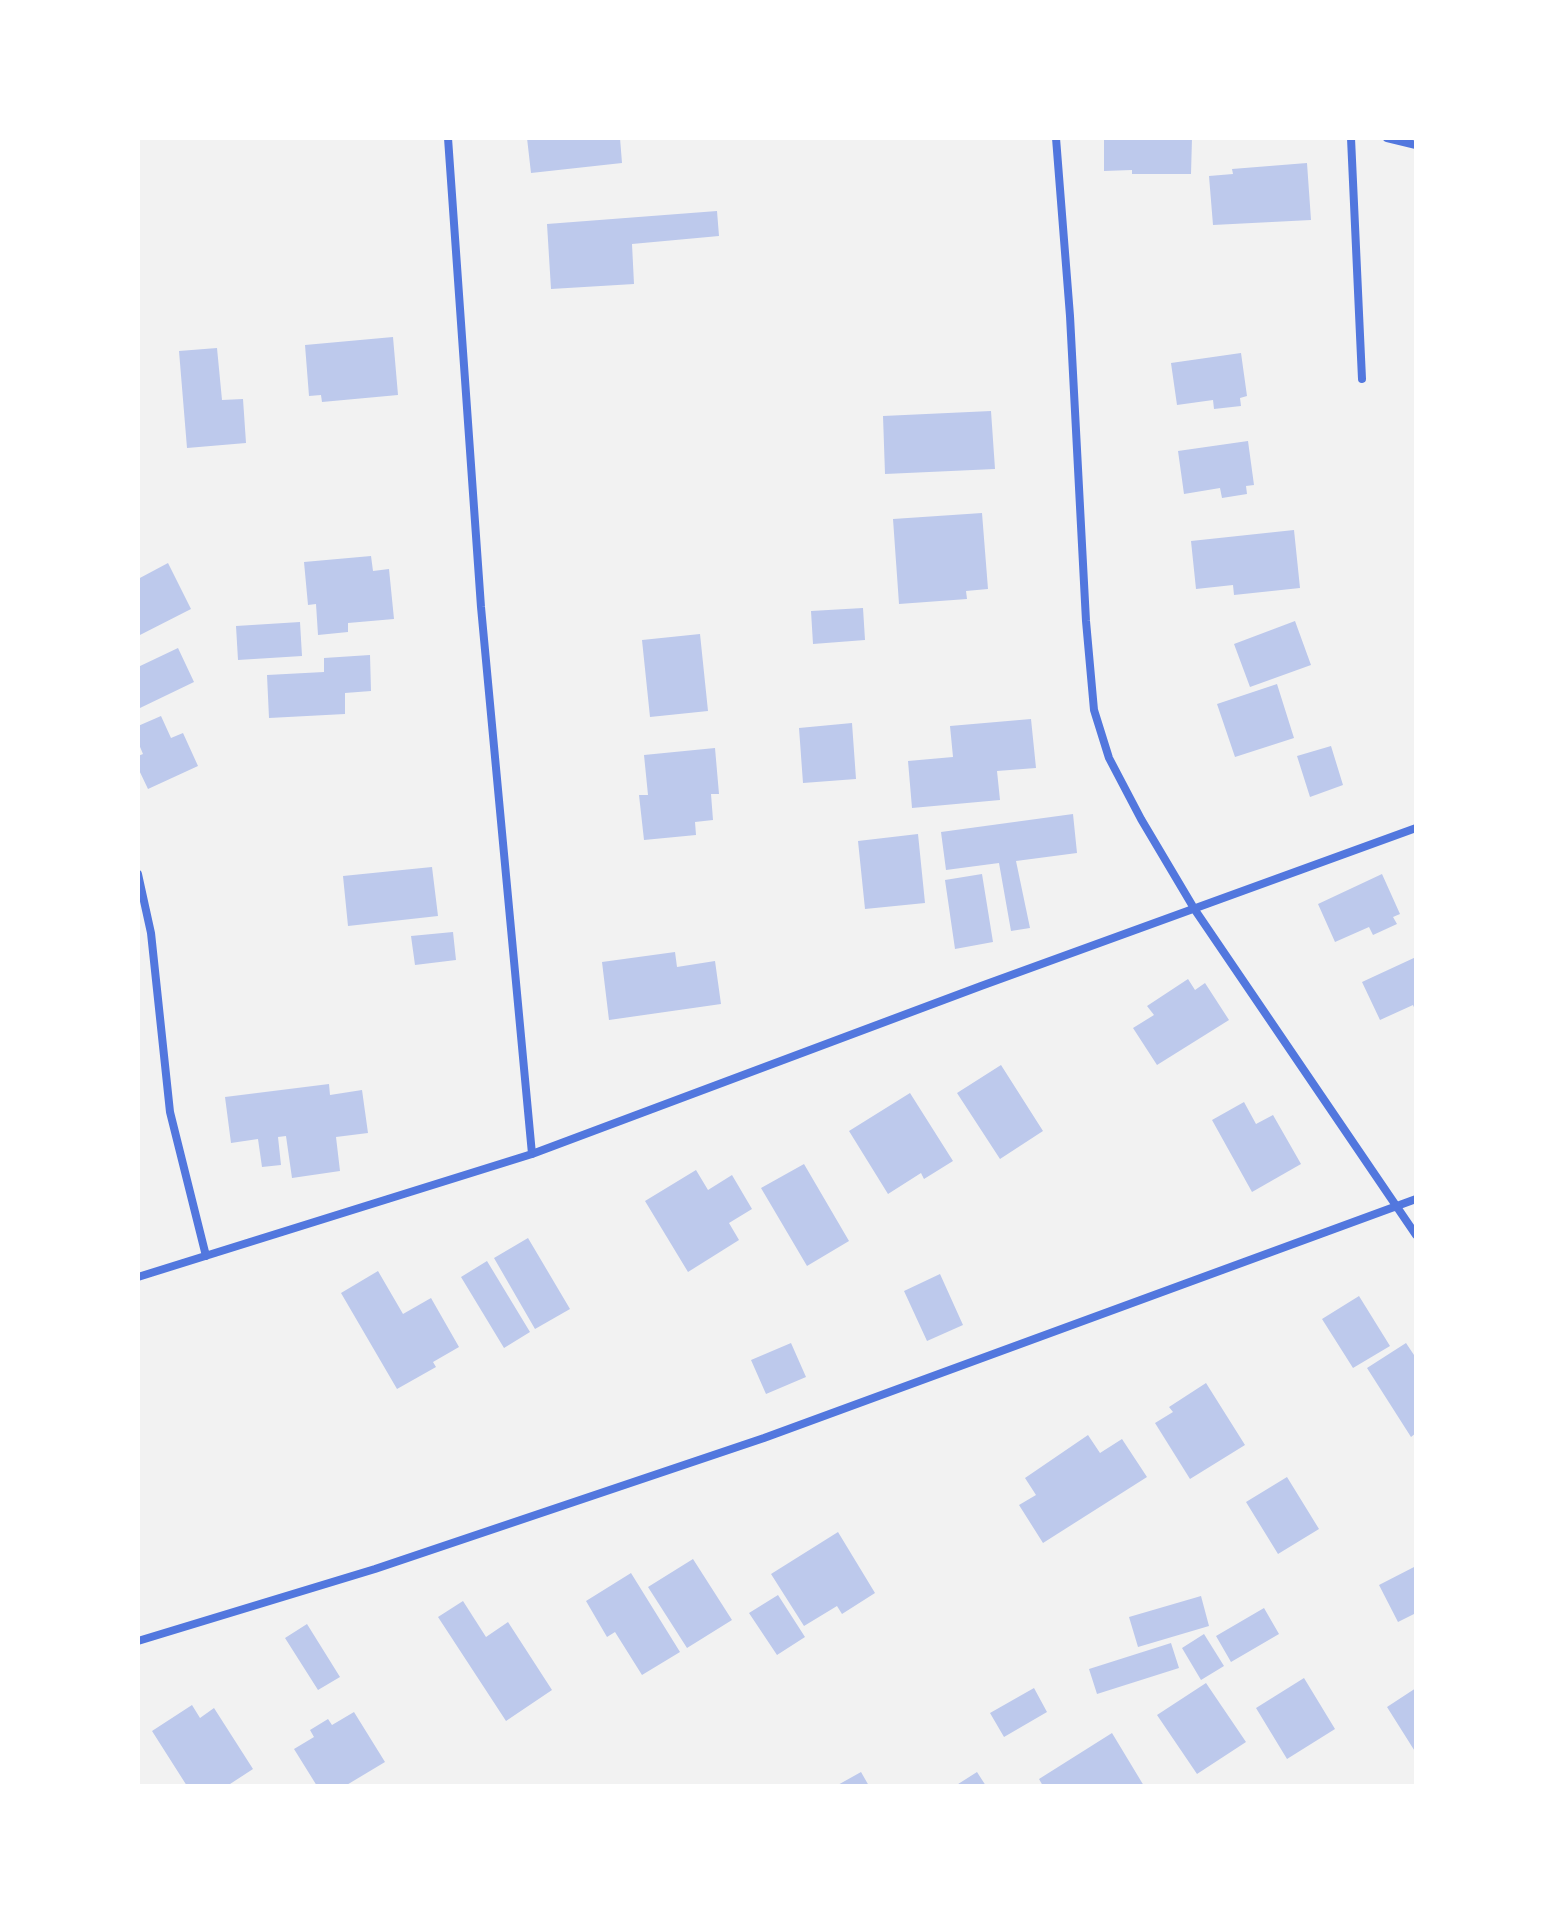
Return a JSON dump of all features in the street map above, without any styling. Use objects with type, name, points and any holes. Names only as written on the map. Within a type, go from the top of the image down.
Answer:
[{"type":"street","points":[[448,138],[481,607],[532,1154]]},
{"type":"street","points":[[1056,138],[1070,316],[1086,621],[1094,710],[1109,758],[1195,910],[1416,1235]]},
{"type":"street","points":[[1351,138],[1362,379]]},
{"type":"street","points":[[1387,138],[1416,145]]},
{"type":"street","points":[[138,1277],[532,1154],[1416,828]]},
{"type":"street","points":[[138,874],[151,933],[170,1112],[206,1256]]},
{"type":"street","points":[[138,1641],[375,1569],[764,1438],[1416,1199]]},
{"type":"building","points":[[527,138],[620,138],[622,163],[531,173]]},
{"type":"building","points":[[1104,138],[1192,138],[1191,174],[1104,171]]},
{"type":"building","points":[[1307,163],[1311,220],[1213,225],[1209,176],[1233,174],[1232,169]]},
{"type":"building","points":[[717,211],[719,236],[632,244],[634,284],[551,289],[547,224]]},
{"type":"building","points":[[393,337],[398,395],[322,402],[321,395],[309,396],[305,345]]},
{"type":"building","points":[[217,348],[222,400],[243,399],[246,443],[187,448],[179,351]]},
{"type":"building","points":[[1241,353],[1247,396],[1240,398],[1241,406],[1214,409],[1213,400],[1177,405],[1171,363]]},
{"type":"building","points":[[991,411],[995,469],[885,474],[883,416]]},
{"type":"building","points":[[1248,441],[1254,485],[1246,486],[1247,494],[1222,498],[1220,488],[1184,494],[1178,451]]},
{"type":"building","points":[[982,513],[988,589],[966,591],[967,599],[899,604],[893,519]]},
{"type":"building","points":[[1294,530],[1300,588],[1234,595],[1233,585],[1196,589],[1191,541]]},
{"type":"building","points":[[371,556],[373,571],[389,569],[394,619],[348,623],[348,632],[318,635],[316,604],[308,605],[304,562]]},
{"type":"building","points":[[168,563],[191,609],[138,636],[138,579]]},
{"type":"building","points":[[863,608],[865,640],[813,644],[811,611]]},
{"type":"building","points":[[1295,621],[1311,665],[1250,687],[1234,644]]},
{"type":"building","points":[[300,622],[302,656],[238,660],[236,626]]},
{"type":"building","points":[[700,634],[708,711],[650,717],[642,640]]},
{"type":"building","points":[[178,648],[194,682],[140,708],[138,667]]},
{"type":"building","points":[[370,655],[371,691],[345,693],[345,714],[269,718],[267,675],[324,672],[324,658]]},
{"type":"building","points":[[1277,684],[1294,738],[1235,757],[1217,704]]},
{"type":"building","points":[[161,716],[171,738],[183,733],[198,766],[148,789],[138,768],[138,756],[143,754],[138,742],[138,726]]},
{"type":"building","points":[[1031,719],[1036,768],[997,771],[1000,800],[912,808],[908,761],[953,757],[950,726]]},
{"type":"building","points":[[852,723],[856,779],[803,783],[799,728]]},
{"type":"building","points":[[1331,746],[1343,785],[1310,797],[1297,756]]},
{"type":"building","points":[[715,748],[719,794],[711,794],[713,820],[695,822],[696,835],[644,840],[639,795],[648,795],[644,755]]},
{"type":"building","points":[[1073,814],[1077,853],[1016,861],[1030,928],[1011,931],[999,863],[946,870],[941,832]]},
{"type":"building","points":[[918,834],[925,903],[865,909],[858,841]]},
{"type":"building","points":[[432,867],[438,916],[348,926],[343,876]]},
{"type":"building","points":[[982,874],[993,942],[955,949],[945,880]]},
{"type":"building","points":[[1382,874],[1400,914],[1393,917],[1397,924],[1373,935],[1369,927],[1335,942],[1318,904]]},
{"type":"building","points":[[453,932],[456,960],[415,965],[411,936]]},
{"type":"building","points":[[675,952],[677,967],[715,961],[721,1004],[609,1020],[602,962]]},
{"type":"building","points":[[1416,957],[1416,1012],[1413,1005],[1380,1020],[1362,982]]},
{"type":"building","points":[[1188,979],[1195,990],[1205,983],[1229,1020],[1157,1065],[1133,1028],[1154,1015],[1147,1006]]},
{"type":"building","points":[[1001,1065],[1043,1131],[1000,1159],[957,1093]]},
{"type":"building","points":[[329,1084],[330,1095],[362,1090],[368,1133],[336,1137],[340,1171],[292,1178],[286,1136],[278,1137],[281,1165],[262,1167],[258,1139],[231,1143],[225,1097]]},
{"type":"building","points":[[910,1093],[953,1161],[924,1179],[921,1173],[888,1194],[849,1131]]},
{"type":"building","points":[[1244,1102],[1256,1124],[1273,1115],[1301,1164],[1252,1192],[1212,1120]]},
{"type":"building","points":[[804,1164],[849,1241],[807,1266],[761,1188]]},
{"type":"building","points":[[696,1170],[708,1190],[732,1175],[752,1209],[729,1223],[739,1240],[688,1272],[645,1201]]},
{"type":"building","points":[[528,1238],[570,1309],[535,1329],[494,1258]]},
{"type":"building","points":[[487,1261],[530,1332],[504,1348],[461,1277]]},
{"type":"building","points":[[378,1271],[403,1314],[431,1298],[459,1347],[433,1362],[436,1367],[397,1389],[341,1293]]},
{"type":"building","points":[[940,1274],[963,1325],[927,1341],[904,1291]]},
{"type":"building","points":[[1359,1296],[1390,1346],[1353,1368],[1322,1319]]},
{"type":"building","points":[[791,1343],[806,1377],[766,1394],[751,1360]]},
{"type":"building","points":[[1406,1343],[1416,1358],[1416,1433],[1411,1437],[1367,1368]]},
{"type":"building","points":[[1206,1383],[1245,1445],[1190,1479],[1155,1423],[1173,1412],[1169,1407]]},
{"type":"building","points":[[1088,1435],[1100,1453],[1122,1439],[1147,1477],[1043,1543],[1019,1505],[1036,1495],[1025,1478]]},
{"type":"building","points":[[1287,1477],[1319,1529],[1278,1554],[1246,1502]]},
{"type":"building","points":[[838,1532],[875,1593],[842,1614],[837,1606],[804,1626],[771,1574]]},
{"type":"building","points":[[693,1559],[732,1620],[687,1648],[648,1587]]},
{"type":"building","points":[[1416,1566],[1416,1613],[1398,1622],[1379,1585]]},
{"type":"building","points":[[631,1573],[680,1652],[642,1675],[615,1632],[607,1637],[586,1601]]},
{"type":"building","points":[[778,1595],[805,1637],[777,1655],[749,1613]]},
{"type":"building","points":[[1201,1596],[1209,1626],[1138,1647],[1129,1617]]},
{"type":"building","points":[[463,1601],[486,1637],[508,1622],[552,1690],[506,1721],[438,1617]]},
{"type":"building","points":[[1264,1608],[1279,1634],[1231,1662],[1216,1636]]},
{"type":"building","points":[[307,1624],[340,1677],[318,1690],[285,1638]]},
{"type":"building","points":[[1204,1634],[1224,1666],[1201,1680],[1182,1648]]},
{"type":"building","points":[[1171,1643],[1179,1668],[1097,1694],[1089,1669]]},
{"type":"building","points":[[1304,1678],[1335,1729],[1287,1759],[1256,1708]]},
{"type":"building","points":[[1206,1683],[1246,1742],[1197,1774],[1157,1715]]},
{"type":"building","points":[[1034,1688],[1047,1712],[1004,1737],[990,1713]]},
{"type":"building","points":[[1416,1688],[1416,1753],[1387,1707]]},
{"type":"building","points":[[192,1705],[200,1718],[214,1708],[253,1769],[227,1786],[187,1786],[152,1731]]},
{"type":"building","points":[[354,1712],[385,1762],[345,1786],[317,1786],[294,1749],[314,1737],[310,1730],[328,1719],[332,1725]]},
{"type":"building","points":[[1112,1733],[1144,1786],[1043,1786],[1039,1779]]},
{"type":"building","points":[[861,1772],[869,1786],[836,1786]]},
{"type":"building","points":[[977,1772],[986,1786],[955,1786]]}]
